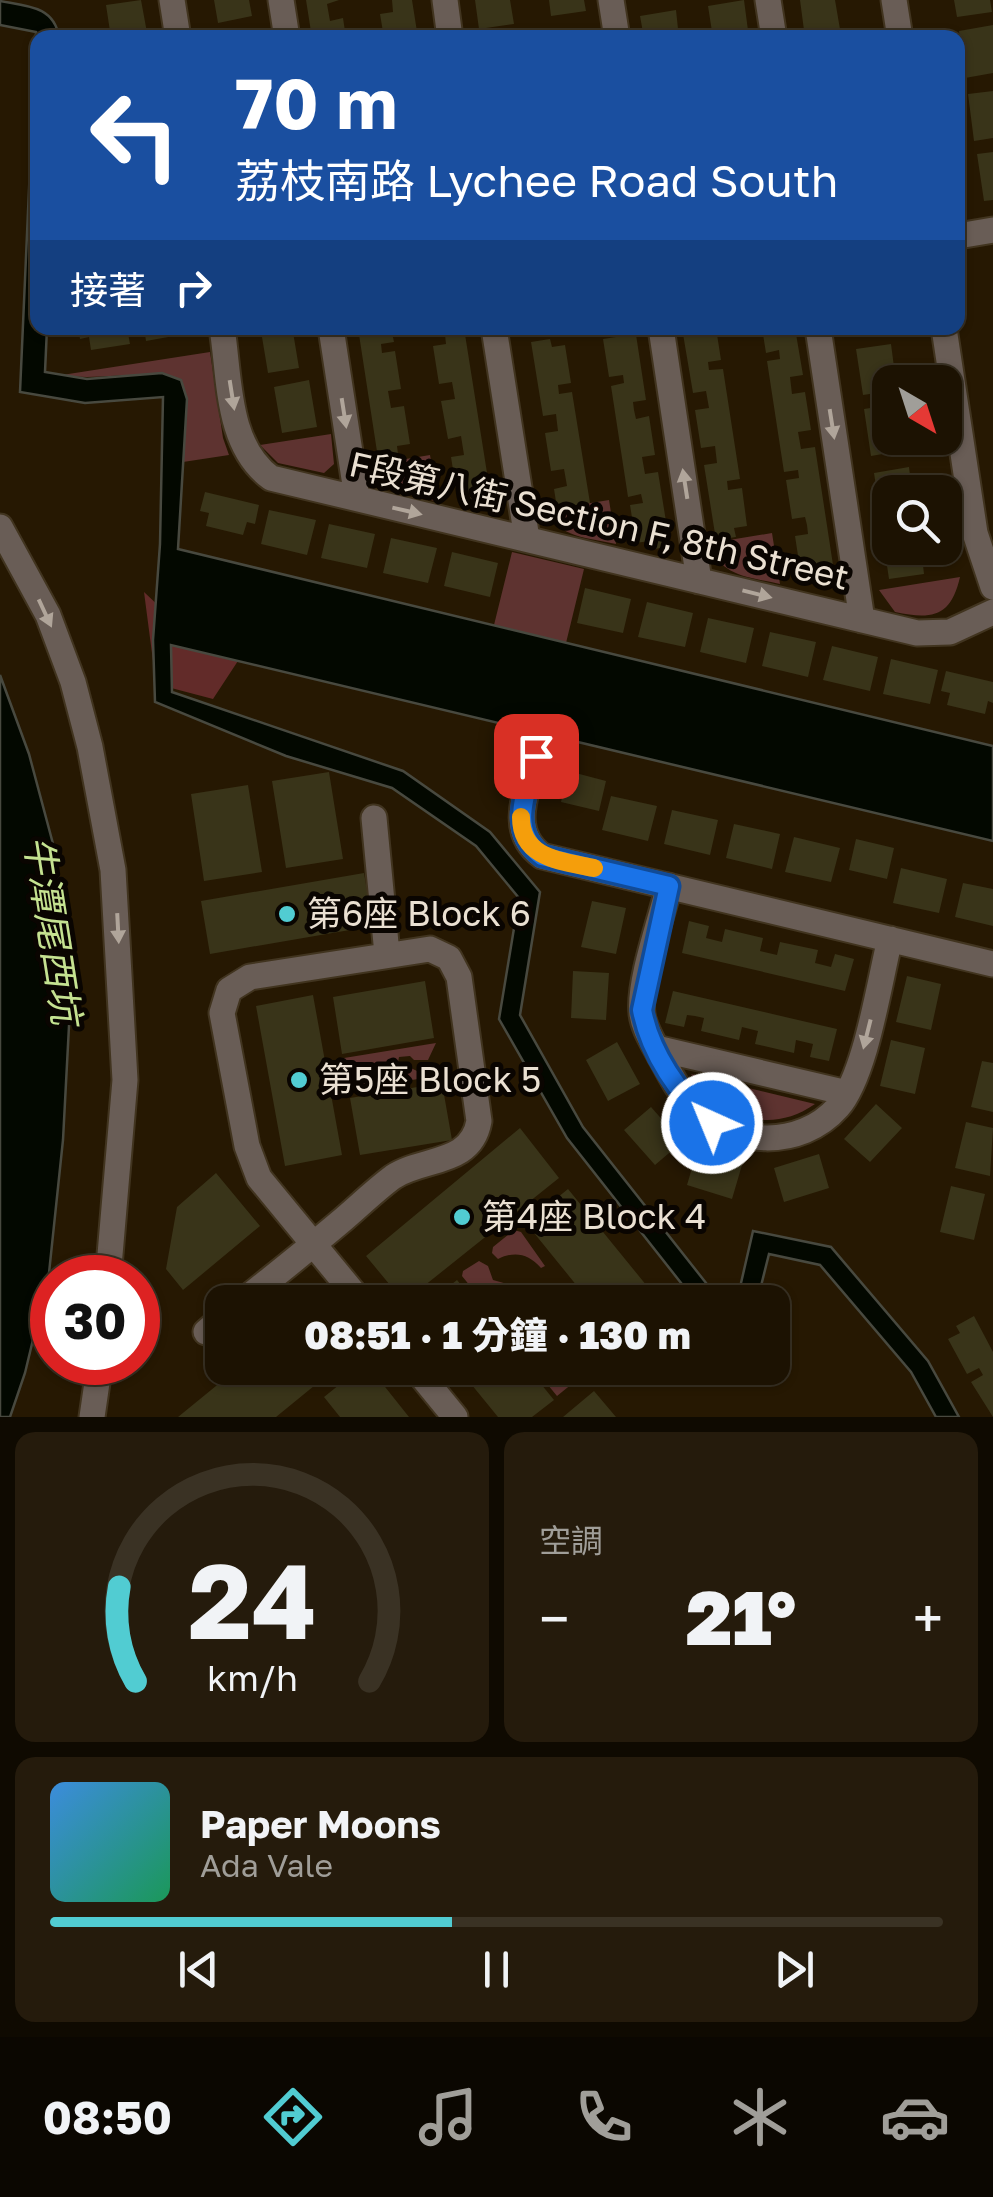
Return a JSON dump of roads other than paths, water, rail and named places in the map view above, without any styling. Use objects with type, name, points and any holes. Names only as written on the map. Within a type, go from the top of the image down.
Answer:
[{"type":"street","points":[[172,0],[177,30]]},
{"type":"street","points":[[281,0],[286,30]]},
{"type":"street","points":[[445,0],[449,30]]},
{"type":"street","points":[[611,0],[616,30]]},
{"type":"street","points":[[768,0],[773,30]]},
{"type":"street","points":[[894,0],[899,30]]},
{"type":"street","points":[[965,235],[993,230]]},
{"type":"street","name":"F段第八街 Section F, 8th Street","points":[[223,335],[238,434],[250,460],[271,478],[934,634],[966,627],[993,612]]},
{"type":"street","points":[[332,335],[357,498]]},
{"type":"street","points":[[495,335],[527,539]]},
{"type":"street","points":[[662,335],[699,580]]},
{"type":"street","points":[[819,335],[862,620]]},
{"type":"street","points":[[945,335],[975,533],[993,587]]},
{"type":"street","points":[[0,527],[48,616],[73,682],[90,747],[113,870],[125,1080],[110,1255]]},
{"type":"street","points":[[536,756],[520,820],[533,850],[542,856],[993,964]]},
{"type":"street","points":[[374,818],[388,954]]},
{"type":"street","points":[[669,886],[642,996],[645,1026],[692,1107],[712,1123],[736,1134],[762,1139],[791,1136],[817,1125],[838,1106],[856,1078],[890,939]]},
{"type":"street","points":[[263,1285],[314,1244],[393,1178],[417,1166],[451,1158],[476,1134],[479,1122],[458,977],[450,958],[430,949],[250,977],[230,990],[224,1002],[222,1013],[246,1146],[259,1178],[314,1244],[348,1285]]},
{"type":"street","points":[[656,1048],[846,1093]]},
{"type":"street","points":[[92,1417],[97,1385]]},
{"type":"street","points":[[429,1385],[455,1417]]},
{"type":"water","points":[[0,1],[38,9],[57,30],[30,31],[0,25]]},
{"type":"water","points":[[30,167],[30,335],[47,335],[45,372],[87,379],[162,373],[181,380],[187,399],[178,549],[993,746],[993,841],[171,645],[172,692],[403,771],[490,832],[540,892],[520,1015],[583,1127],[708,1285],[683,1285],[567,1138],[499,1019],[519,898],[476,846],[392,788],[286,756],[155,702],[153,640],[160,544],[163,397],[85,403],[20,392]]},
{"type":"water","name":"牛潭尾西坑","points":[[0,675],[29,754],[56,855],[70,1007],[63,1140],[51,1255],[30,1255],[30,1352],[10,1417],[0,1417]]},
{"type":"water","points":[[753,1231],[831,1247],[928,1361],[959,1417],[936,1417],[911,1372],[820,1265],[769,1254],[761,1285],[741,1285]]},
{"type":"place","name":"第6座 Block 6","points":[[287,914]]},
{"type":"place","name":"第5座 Block 5","points":[[299,1080]]},
{"type":"place","name":"第4座 Block 4","points":[[462,1217]]}]
